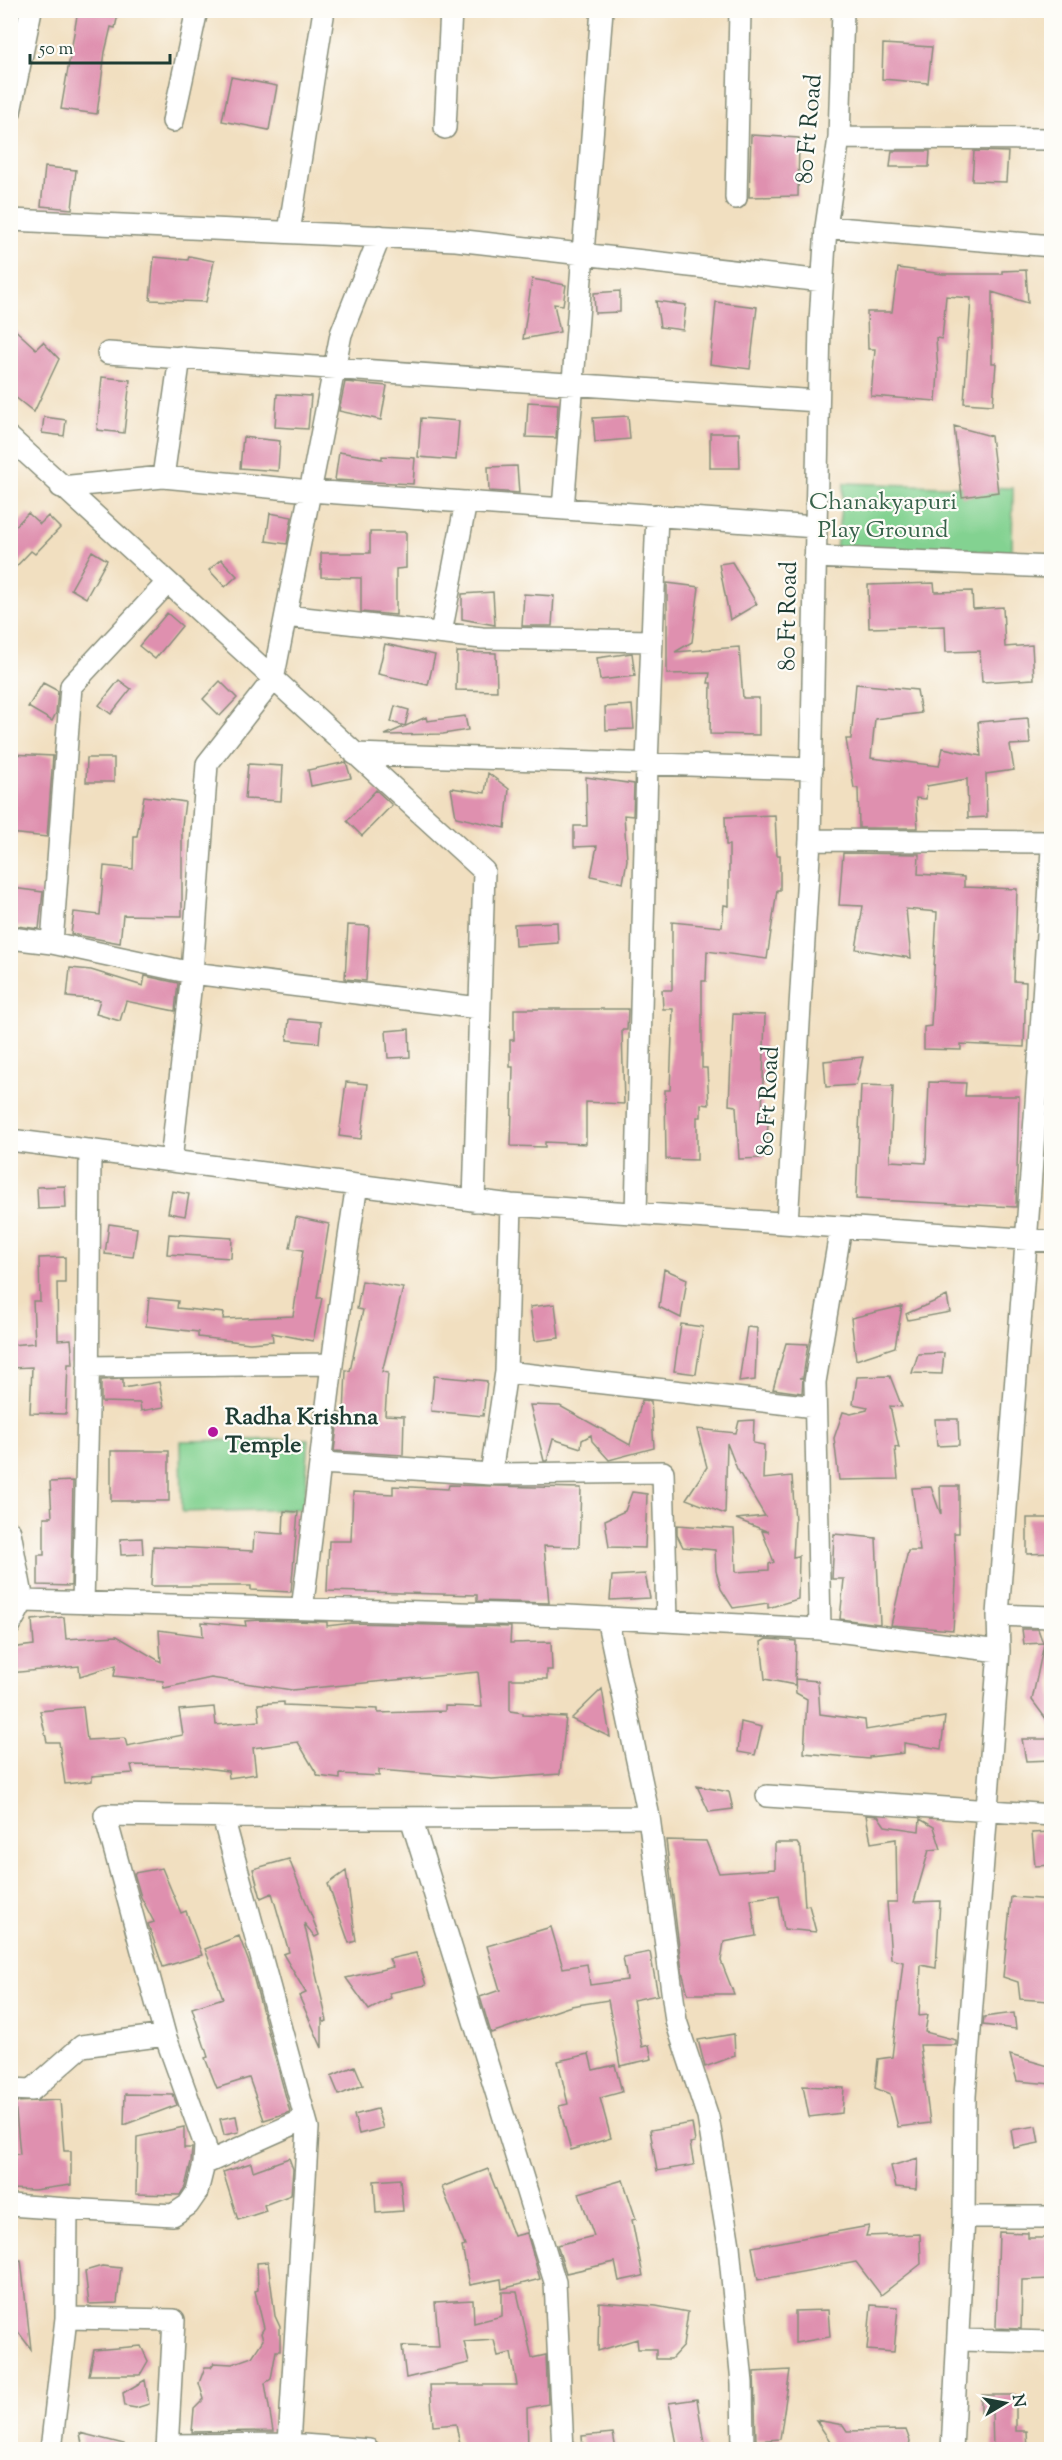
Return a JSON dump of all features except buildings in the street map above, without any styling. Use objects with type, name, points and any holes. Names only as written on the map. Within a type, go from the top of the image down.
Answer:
[{"type":"street","points":[[10,112],[31,10]]},
{"type":"street","points":[[173,121],[197,10]]},
{"type":"street","points":[[289,232],[324,10]]},
{"type":"street","points":[[445,128],[451,10]]},
{"type":"street","points":[[563,509],[602,10]]},
{"type":"street","points":[[736,198],[740,10]]},
{"type":"street","name":"80 Ft Road","points":[[787,1223],[810,840],[822,281],[826,227],[839,138],[843,10]]},
{"type":"street","points":[[839,138],[1052,139]]},
{"type":"street","points":[[10,220],[456,240],[822,281]]},
{"type":"street","points":[[826,227],[1052,246]]},
{"type":"street","points":[[171,1161],[192,973],[207,764],[273,680],[341,334],[380,236]]},
{"type":"street","points":[[108,353],[818,400]]},
{"type":"street","points":[[162,477],[180,357]]},
{"type":"street","points":[[10,438],[484,871],[474,1201]]},
{"type":"street","points":[[62,487],[162,477],[310,491],[816,527]]},
{"type":"street","points":[[441,633],[466,502]]},
{"type":"street","points":[[636,1214],[646,764],[657,515]]},
{"type":"street","points":[[815,558],[1052,567]]},
{"type":"street","points":[[52,943],[71,686],[167,583]]},
{"type":"street","points":[[286,616],[483,638],[652,641]]},
{"type":"street","points":[[355,754],[812,769]]},
{"type":"street","points":[[810,840],[1052,842]]},
{"type":"street","points":[[952,2450],[964,2217],[965,2096],[999,1651],[999,1615],[1024,1239],[1038,1099],[1052,848]]},
{"type":"street","points":[[10,938],[52,943],[192,973],[479,1008]]},
{"type":"street","points":[[10,1140],[511,1205],[1052,1241]]},
{"type":"street","points":[[83,1603],[90,1150]]},
{"type":"street","points":[[302,1609],[322,1463],[338,1300],[357,1185]]},
{"type":"street","points":[[491,1474],[506,1372],[511,1205]]},
{"type":"street","points":[[820,1629],[814,1382],[841,1227]]},
{"type":"street","points":[[88,1367],[332,1364]]},
{"type":"street","points":[[506,1372],[815,1407]]},
{"type":"street","points":[[322,1463],[491,1474],[663,1472],[667,1621]]},
{"type":"street","points":[[10,1532],[23,1601],[10,1625]]},
{"type":"street","points":[[23,1601],[667,1621],[820,1629],[999,1651]]},
{"type":"street","points":[[999,1615],[1052,1617]]},
{"type":"street","points":[[607,1618],[649,1817],[676,2021],[708,2117],[729,2247],[742,2383],[743,2450]]},
{"type":"street","points":[[767,1796],[1052,1815]]},
{"type":"street","points":[[10,2205],[173,2215],[188,2205],[197,2192],[204,2164],[205,2145],[165,2035],[105,1815],[411,1818],[649,1817]]},
{"type":"street","points":[[223,1817],[308,2128],[289,2445]]},
{"type":"street","points":[[411,1818],[555,2282],[563,2450]]},
{"type":"street","points":[[10,2089],[32,2090],[82,2046],[165,2035]]},
{"type":"street","points":[[204,2164],[305,2119]]},
{"type":"street","points":[[51,2450],[66,2318],[67,2209]]},
{"type":"street","points":[[964,2217],[1052,2217]]},
{"type":"street","points":[[66,2318],[174,2320],[167,2447],[289,2445],[369,2450]]},
{"type":"street","points":[[959,2340],[1052,2342]]},
{"type":"green space","name":"Chanakyapuri Play Ground","points":[[844,483],[1013,488],[1012,552],[836,549]]},
{"type":"green space","points":[[309,1439],[304,1509],[182,1512],[181,1441]]},
{"type":"place","name":"Radha Krishna Temple","points":[[213,1432]]}]
